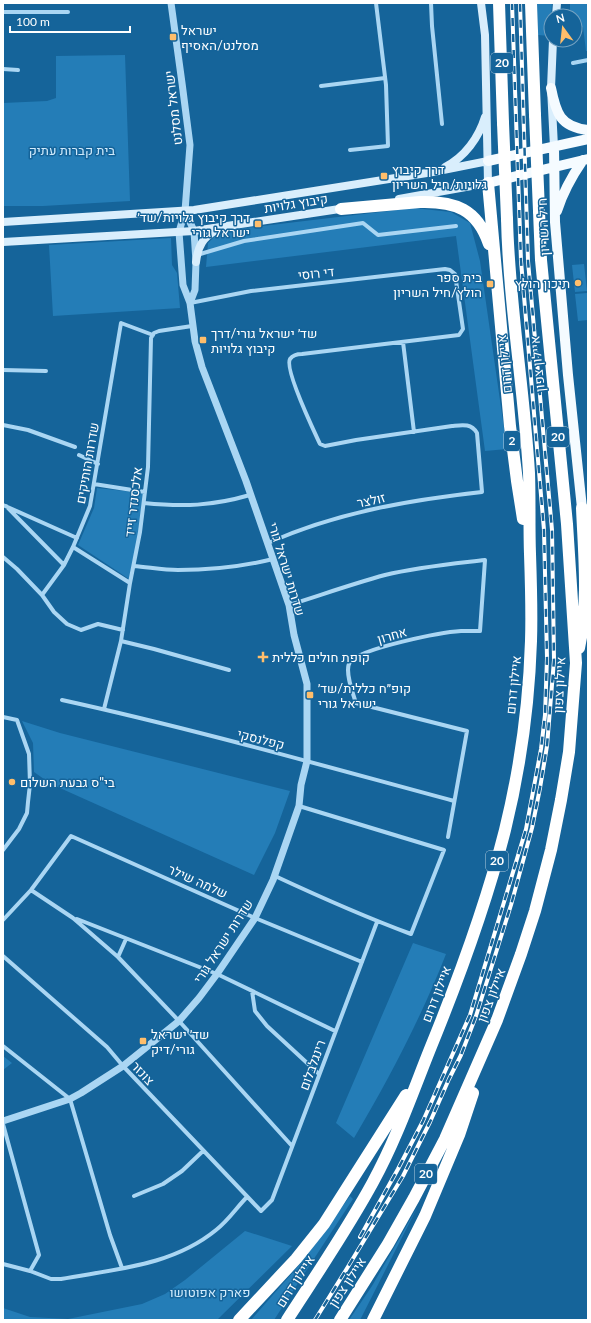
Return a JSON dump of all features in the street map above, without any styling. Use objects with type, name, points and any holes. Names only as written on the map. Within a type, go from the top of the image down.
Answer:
[{"type":"highway","name":"איילון דרום","points":[[287,1320],[372,1185],[390,1149],[456,984],[485,901],[512,800],[520,755],[530,664],[532,595],[529,474],[508,260],[499,3]]},
{"type":"highway","name":"איילון צפון","points":[[340,1320],[388,1244],[414,1198],[445,1139],[498,1020],[535,911],[551,850],[569,752],[576,663],[567,524],[541,260],[531,3]]},
{"type":"highway","name":"2","points":[[488,183],[517,481],[530,554]]},
{"type":"highway","points":[[341,209],[420,202],[445,202],[453,204],[474,217],[482,226],[495,262]]},
{"type":"highway","points":[[576,663],[583,631],[586,595],[582,508]]},
{"type":"highway","points":[[576,663],[588,619]]},
{"type":"highway","points":[[373,1320],[428,1209],[458,1135],[498,1020]]},
{"type":"highway","points":[[239,1320],[296,1260],[324,1224],[421,1072]]},
{"type":"highway","points":[[234,1320],[255,1302]]},
{"type":"main road","points":[[481,3],[485,35],[488,183]]},
{"type":"main road","name":"חיל השריון","points":[[554,48],[551,88],[554,147],[555,222],[568,376],[582,508]]},
{"type":"main road","points":[[551,88],[556,108],[563,121],[573,127],[588,130]]},
{"type":"main road","points":[[433,172],[449,165],[464,154],[481,130],[487,110]]},
{"type":"main road","name":"קיבוץ גלויות","points":[[3,222],[185,211],[433,172],[588,139]]},
{"type":"main road","name":"קיבוץ גלויות","points":[[3,242],[194,231],[341,209],[488,183],[586,159]]},
{"type":"main road","points":[[555,222],[562,195],[570,179],[586,159]]},
{"type":"main road","points":[[196,258],[202,241],[221,227]]},
{"type":"street","name":"ישראל מסלנט","points":[[171,3],[190,145],[185,211]]},
{"type":"street","points":[[350,150],[388,146],[385,78],[376,3]]},
{"type":"street","points":[[430,3],[442,124]]},
{"type":"street","points":[[3,12],[68,12]]},
{"type":"street","points":[[573,63],[588,60]]},
{"type":"street","points":[[3,70],[18,70]]},
{"type":"street","points":[[321,86],[385,78]]},
{"type":"street","name":"שדרות ישראל גורי","points":[[185,211],[194,231],[196,258],[195,290],[190,303]]},
{"type":"street","name":"שדרות ישראל גורי","points":[[3,1123],[70,1099],[81,1093],[123,1066],[178,1021],[217,974],[255,918],[275,876],[299,806],[301,785],[307,761],[307,684],[294,635],[289,605],[268,542],[202,367],[192,326],[190,303],[183,285],[179,232],[185,211]]},
{"type":"street","points":[[196,258],[203,254],[244,241],[363,223],[378,234],[456,226]]},
{"type":"street","name":"די רוסי","points":[[190,303],[251,291],[445,269],[450,270],[455,274],[463,329],[459,335],[403,342]]},
{"type":"street","name":"שדרות הותיקים","points":[[42,595],[64,565],[90,506],[121,323],[152,335]]},
{"type":"street","points":[[152,335],[159,331],[192,326]]},
{"type":"street","name":"אלכסנדר זייד","points":[[104,709],[121,641],[144,503],[148,467],[152,335]]},
{"type":"street","points":[[403,342],[414,432],[325,446],[320,444],[292,380],[289,364],[290,358],[294,355],[403,342]]},
{"type":"street","points":[[3,370],[46,371]]},
{"type":"street","points":[[3,425],[28,430],[75,447]]},
{"type":"street","name":"זולצר","points":[[268,542],[318,523],[367,511],[428,499],[482,492],[477,433],[474,428],[468,425],[452,426],[414,432]]},
{"type":"street","points":[[79,455],[98,464]]},
{"type":"street","points":[[94,484],[145,492]]},
{"type":"street","points":[[144,503],[196,505],[226,502],[250,495]]},
{"type":"street","points":[[5,506],[77,538]]},
{"type":"street","points":[[5,506],[64,565]]},
{"type":"street","points":[[582,508],[588,520]]},
{"type":"street","points":[[73,547],[130,583]]},
{"type":"street","points":[[3,557],[42,595],[54,612],[67,624],[81,630],[98,624],[123,630]]},
{"type":"street","points":[[134,566],[176,570],[220,568],[246,565],[273,559]]},
{"type":"street","name":"אחרון","points":[[289,605],[359,582],[386,575],[430,566],[485,560],[480,631],[461,631],[413,639],[363,653],[350,662],[349,666],[349,684],[356,703],[467,732],[454,801]]},
{"type":"street","points":[[121,641],[229,670]]},
{"type":"street","name":"קפלנסקי","points":[[62,700],[104,709],[307,761],[454,801]]},
{"type":"street","points":[[3,717],[17,720],[29,754],[30,784],[27,813],[19,829],[3,850]]},
{"type":"street","points":[[448,837],[454,801]]},
{"type":"street","points":[[275,876],[377,922],[411,934],[444,850],[299,806]]},
{"type":"street","name":"שלמה שילר","points":[[31,890],[71,836],[255,918],[362,962]]},
{"type":"street","points":[[3,920],[31,890],[73,918],[118,957],[292,1146]]},
{"type":"street","points":[[73,918],[217,974],[335,1031]]},
{"type":"street","name":"רינגלבלום","points":[[261,1211],[272,1200],[377,922]]},
{"type":"street","points":[[118,957],[126,939]]},
{"type":"street","name":"צונזר","points":[[3,956],[107,1047],[123,1066],[261,1211]]},
{"type":"street","points":[[252,991],[255,1011],[267,1026],[320,1074]]},
{"type":"street","points":[[3,1046],[70,1099],[110,1235],[122,1268]]},
{"type":"street","points":[[3,1123],[39,1255],[30,1271]]},
{"type":"street","points":[[134,1196],[164,1184],[182,1171],[203,1151]]},
{"type":"street","points":[[3,1264],[51,1278],[61,1279],[148,1264],[169,1257],[194,1245],[217,1230],[247,1196]]},
{"type":"green space","points":[[537,3],[552,3],[552,8],[543,8],[543,35],[538,35]]},
{"type":"green space","points":[[570,3],[588,3],[588,51],[586,51],[583,27],[583,8],[570,8]]},
{"type":"green space","name":"בית קברות עתיק","points":[[125,55],[130,201],[43,206],[3,206],[3,103],[47,101],[56,98],[56,56]]},
{"type":"green space","points":[[414,208],[451,212],[470,223],[480,261],[507,449],[485,451],[456,236],[206,267],[208,243],[220,231]]},
{"type":"green space","points":[[171,238],[172,265],[177,273],[180,308],[53,316],[49,245]]},
{"type":"green space","points":[[584,264],[587,291],[575,292],[572,265]]},
{"type":"green space","points":[[587,293],[588,320],[578,321],[575,294]]},
{"type":"green space","points":[[97,488],[143,493],[139,533],[129,579],[78,545],[94,508]]},
{"type":"green space","points":[[22,721],[60,733],[290,791],[275,833],[254,875],[51,784],[34,772],[33,743]]},
{"type":"green space","points":[[413,943],[446,954],[404,1048],[354,1138],[336,1123]]},
{"type":"green space","points":[[3,1056],[12,1063],[3,1070]]},
{"type":"green space","points":[[350,1196],[353,1199],[274,1320],[251,1320],[301,1263]]},
{"type":"green space","points":[[418,1206],[360,1320],[349,1320],[372,1286]]},
{"type":"green space","name":"פארק אפוטושו","points":[[245,1231],[292,1246],[217,1320],[3,1320],[3,1308],[30,1317],[68,1319],[142,1304],[165,1294],[185,1280]]},
{"type":"railway","points":[[360,1237],[423,1121],[470,1015],[526,829],[541,749],[545,715],[547,658],[544,530],[521,261],[512,3]]},
{"type":"railway","points":[[315,1320],[403,1176],[461,1055],[476,1016],[511,905],[532,828],[547,746],[554,660],[552,530],[528,261],[520,3]]},
{"type":"place","name":"ישראל מסלנט/האסיף","points":[[173,37]]},
{"type":"place","name":"דרך קיבוץ גלויות/חיל השריון","points":[[384,176]]},
{"type":"place","name":"דרך קיבוץ גלויות/שד׳ ישראל גורי","points":[[258,224]]},
{"type":"place","name":"תיכון הולץ","points":[[578,283]]},
{"type":"place","name":"בית ספר הולץ/חיל השריון","points":[[490,284]]},
{"type":"place","name":"שד׳ ישראל גורי/דרך קיבוץ גלויות","points":[[203,340]]},
{"type":"place","name":"קופת חולים כללית","points":[[263,657]]},
{"type":"place","name":"קופ״ח כללית/שד׳ ישראל גורי","points":[[310,695]]},
{"type":"place","name":"בי\"ס גבעת השלום","points":[[12,782]]},
{"type":"place","name":"שד׳ ישראל גורי/דיק","points":[[143,1041]]}]
